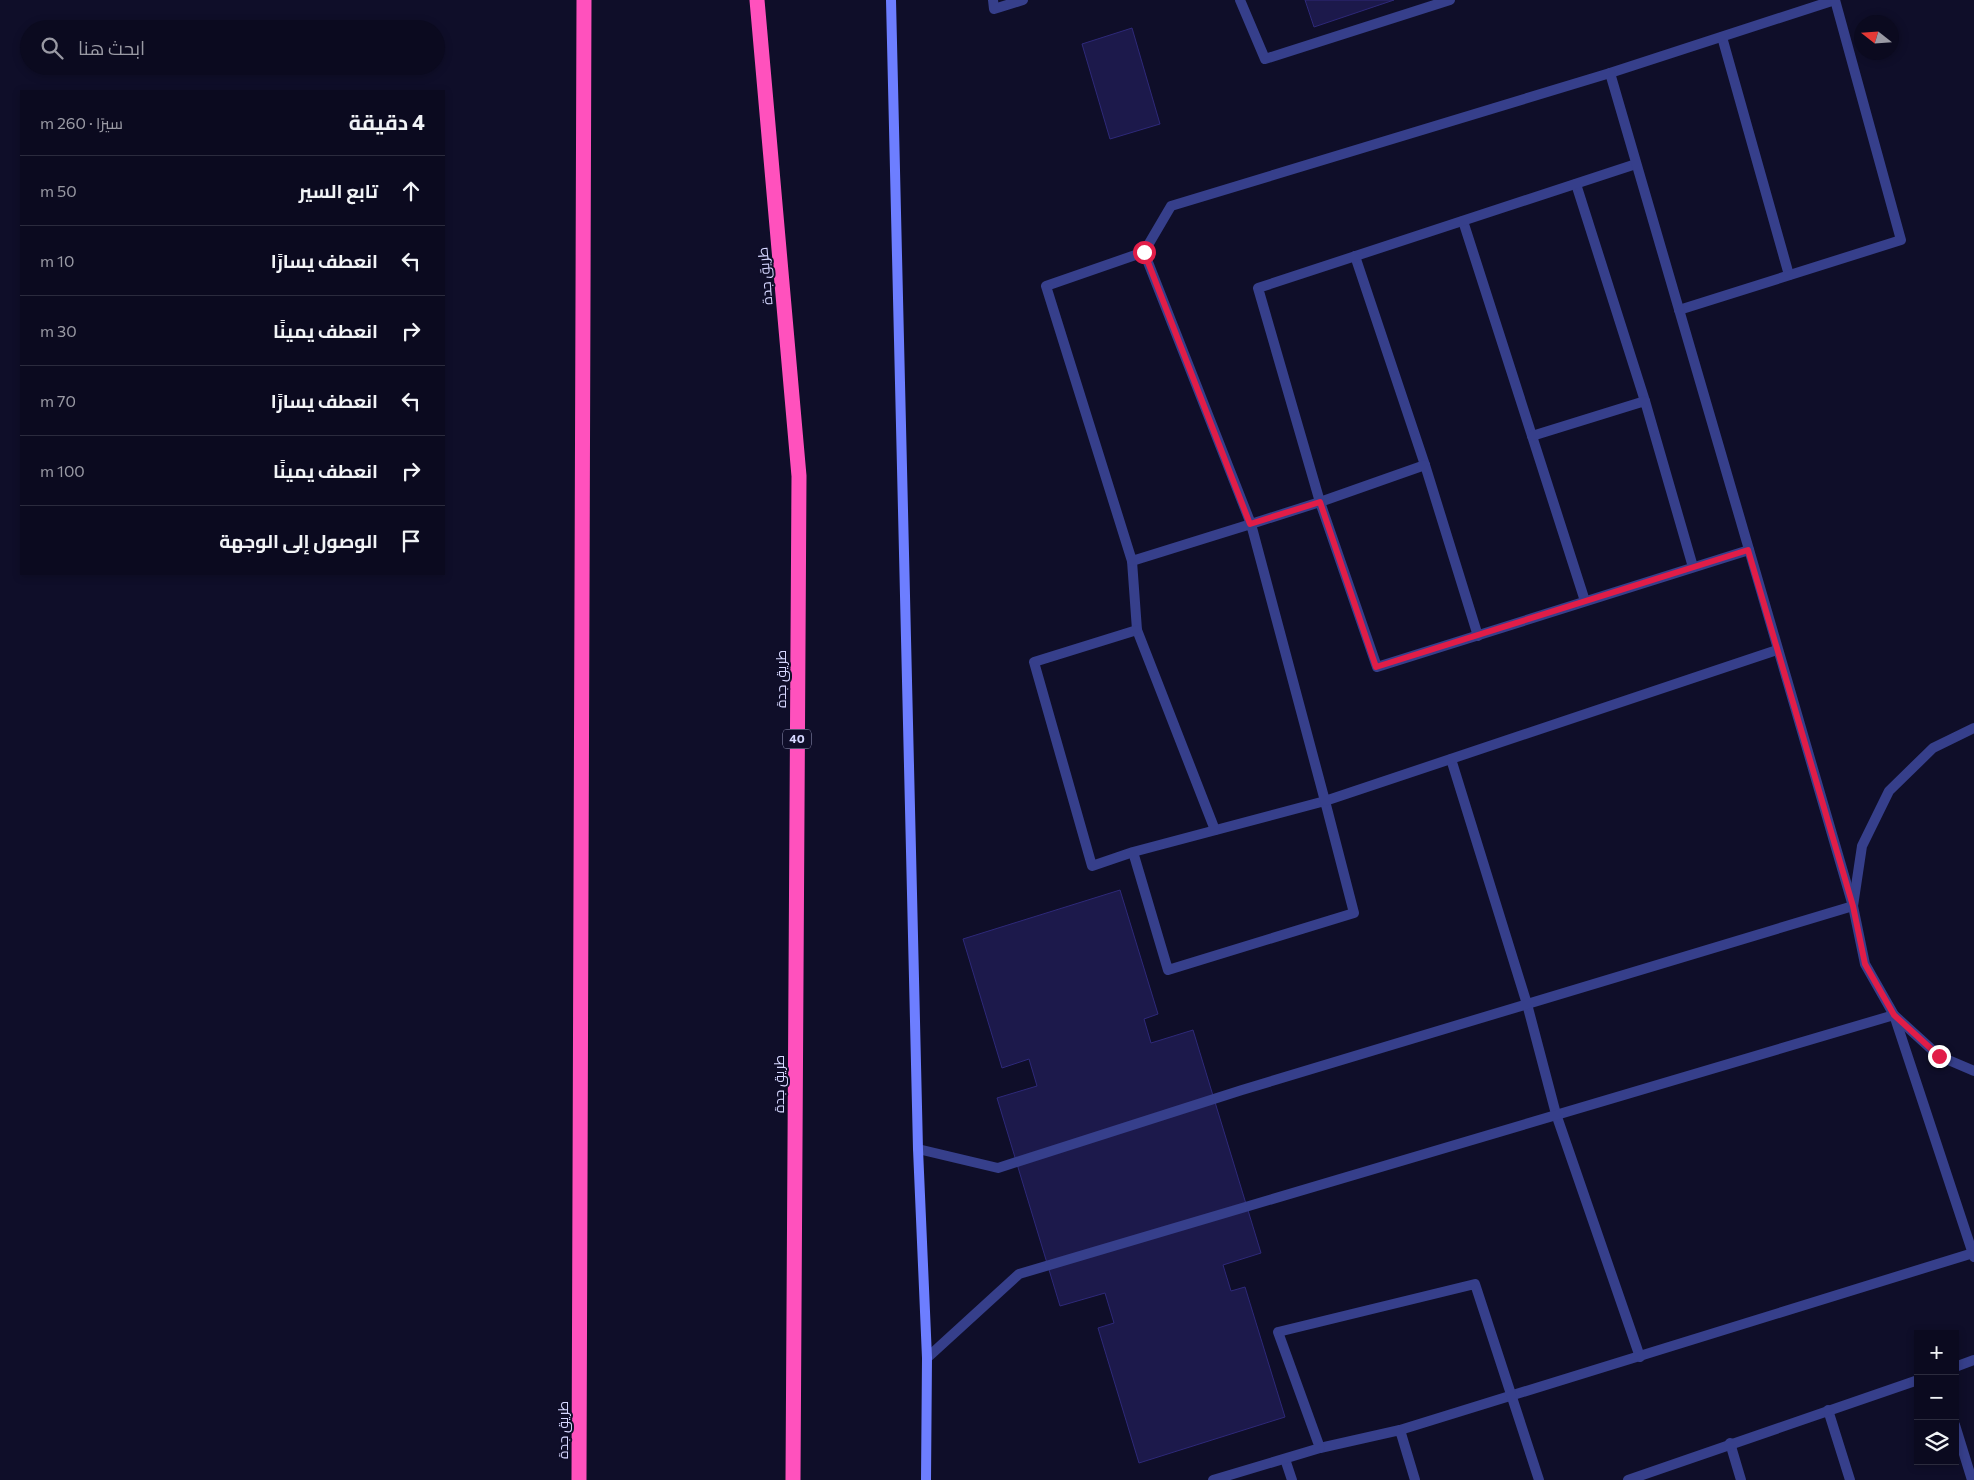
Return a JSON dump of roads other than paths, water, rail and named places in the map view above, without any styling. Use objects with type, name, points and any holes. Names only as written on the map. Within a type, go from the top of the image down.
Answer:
[{"type":"highway","name":"طريق جدة","points":[[579,1480],[584,0]]},
{"type":"highway","name":"طريق جدة","points":[[757,0],[799,476],[793,1480]]},
{"type":"street","points":[[891,0],[918,1149],[927,1358],[926,1480]]},
{"type":"lane","points":[[993,0],[994,9],[1022,0]]},
{"type":"lane","points":[[1240,0],[1265,59],[1450,0]]},
{"type":"lane","points":[[1215,830],[1137,630],[1132,561],[1046,286],[1144,252],[1171,206],[1610,73],[1835,0],[1901,240],[1679,310]]},
{"type":"lane","points":[[1722,37],[1789,275]]},
{"type":"lane","points":[[1213,1480],[1320,1448],[1400,1430],[1973,1255],[1894,1015],[1865,964],[1853,906],[1610,73]]},
{"type":"lane","points":[[1636,164],[1258,288],[1320,502],[1376,667],[1748,550]]},
{"type":"lane","points":[[1576,184],[1645,401],[1693,567]]},
{"type":"lane","points":[[1463,221],[1585,601]]},
{"type":"lane","points":[[1133,852],[1168,970],[1354,913],[1250,524],[1144,252]]},
{"type":"lane","points":[[1355,256],[1425,465],[1478,636]]},
{"type":"lane","points":[[1532,436],[1645,401]]},
{"type":"lane","points":[[1132,561],[1320,502],[1425,465]]},
{"type":"lane","points":[[1137,630],[1034,662],[1092,866],[1133,852],[1325,801],[1777,650]]},
{"type":"lane","points":[[1853,906],[1862,846],[1889,791],[1933,748],[1974,728]]},
{"type":"lane","points":[[1451,759],[1527,1004],[1556,1114],[1640,1357]]},
{"type":"lane","points":[[918,1149],[998,1168],[1242,1090],[1853,906]]},
{"type":"lane","points":[[1894,1015],[1939,1056],[1974,1071]]},
{"type":"lane","points":[[927,1358],[1018,1274],[1894,1015]]},
{"type":"lane","points":[[1320,1448],[1278,1332],[1475,1284],[1539,1480]]},
{"type":"lane","points":[[1959,1366],[1974,1360]]},
{"type":"lane","points":[[1628,1480],[1730,1443],[1914,1381]]},
{"type":"lane","points":[[1828,1410],[1850,1480]]},
{"type":"lane","points":[[1400,1430],[1415,1480]]},
{"type":"lane","points":[[1959,1438],[1972,1480]]},
{"type":"lane","points":[[1730,1443],[1741,1480]]},
{"type":"lane","points":[[1285,1459],[1292,1480]]}]
